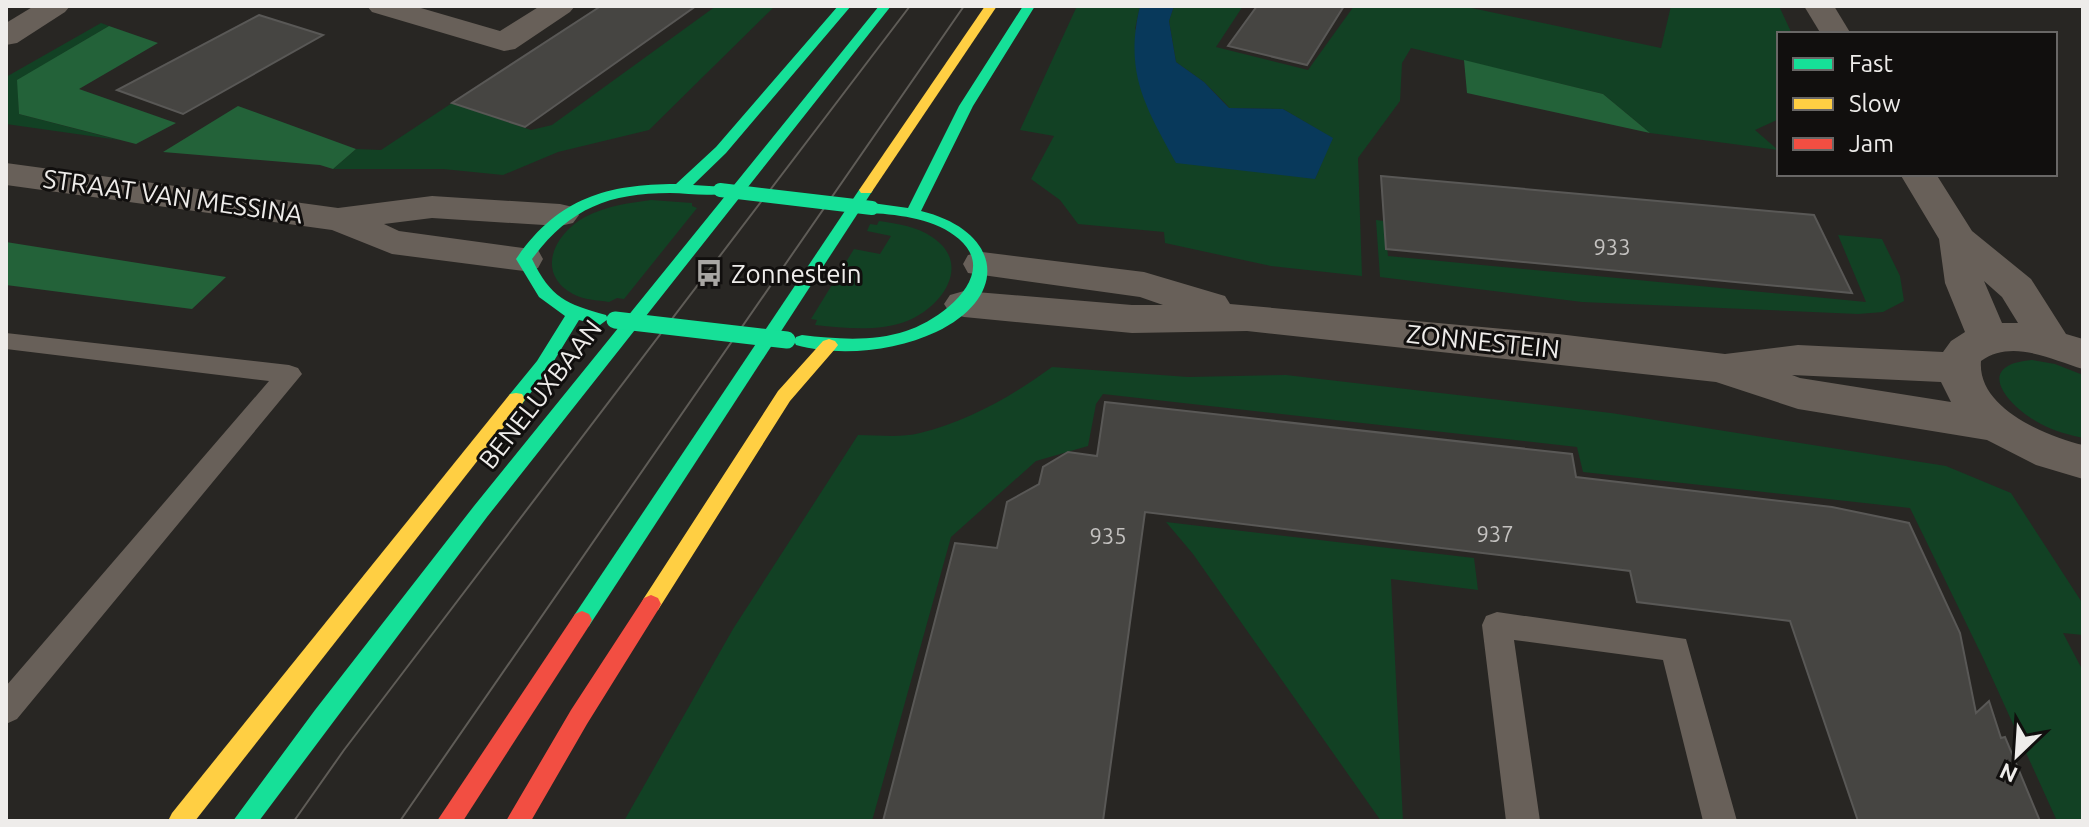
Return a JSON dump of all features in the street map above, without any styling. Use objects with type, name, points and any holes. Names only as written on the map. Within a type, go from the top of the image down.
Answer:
[{"type":"main road","points":[[681,188],[721,150],[845,6]]},
{"type":"main road","name":"BENELUXBAAN","points":[[245,821],[381,637],[885,6]]},
{"type":"main road","points":[[449,821],[962,45],[991,6]]},
{"type":"main road","points":[[914,211],[968,101],[1029,6]]},
{"type":"main road","points":[[648,188],[681,188],[914,211],[955,229],[976,246],[982,264],[979,280],[964,304],[944,320],[918,332],[886,341],[829,345],[574,315],[551,304],[536,287],[524,259],[541,229],[560,215],[584,202],[614,193],[648,188]]},
{"type":"main road","name":"BENELUXBAAN","points":[[180,821],[543,365],[574,315]]},
{"type":"main road","points":[[518,821],[579,717],[784,396],[829,345]]},
{"type":"street","points":[[6,22],[44,6]]},
{"type":"street","points":[[6,36],[55,6]]},
{"type":"street","points":[[382,6],[504,42],[560,6]]},
{"type":"street","points":[[1819,6],[1835,32]]},
{"type":"street","name":"STRAAT VAN MESSINA","points":[[6,174],[338,219],[432,207],[560,215]]},
{"type":"street","points":[[1919,176],[1958,239],[2017,288],[2067,348]]},
{"type":"street","name":"STRAAT VAN MESSINA","points":[[338,219],[392,242],[524,259]]},
{"type":"street","points":[[1958,239],[1973,354],[1969,396],[1999,426],[2077,469]]},
{"type":"street","name":"ZONNESTEIN","points":[[982,264],[1144,285],[1247,317]]},
{"type":"street","name":"ZONNESTEIN","points":[[964,304],[1132,319],[1247,317],[1719,367],[1798,360],[1973,354],[2014,337],[2067,348]]},
{"type":"street","name":"ZONNESTEIN","points":[[1719,367],[1798,393],[1999,426]]},
{"type":"lane","points":[[6,341],[289,374],[6,709]]},
{"type":"lane","points":[[1523,821],[1497,625],[1675,648],[1720,821]]},
{"type":"green space","points":[[716,6],[775,6],[649,130],[558,152],[503,175],[443,169],[333,169],[356,149],[381,150],[452,103],[531,130],[552,125]]},
{"type":"green space","points":[[1077,6],[1140,6],[1135,29],[1315,179],[1332,138],[1283,109],[1230,108],[1204,82],[1176,62],[1169,21],[1174,6],[1243,6],[1216,47],[1308,70],[1354,6],[1462,6],[1661,48],[1671,6],[1779,6],[1791,32],[1777,32],[1777,120],[1755,130],[1777,150],[1650,133],[1603,94],[1411,48],[1402,63],[1400,101],[1358,158],[1362,276],[1271,266],[1165,243],[1164,232],[1078,224],[1060,200],[1031,179],[1054,136],[1020,130]]},
{"type":"green space","points":[[101,23],[109,26],[18,80],[19,114],[119,140],[6,124],[6,77]]},
{"type":"green space","points":[[109,26],[158,43],[79,89],[176,123],[136,144],[19,114],[17,80]]},
{"type":"green space","points":[[1464,60],[1603,94],[1650,133],[1467,93]]},
{"type":"green space","points":[[238,106],[356,149],[333,169],[320,165],[163,152]]},
{"type":"green space","points":[[651,200],[692,203],[697,208],[624,299],[609,302],[586,299],[561,285],[554,276],[553,254],[574,224],[601,210]]},
{"type":"green space","points":[[1376,220],[1384,221],[1388,256],[1866,302],[1838,235],[1882,239],[1900,276],[1904,301],[1883,312],[1858,314],[1582,302],[1380,277]]},
{"type":"green space","points":[[879,221],[907,226],[932,237],[944,248],[950,260],[948,284],[931,306],[907,321],[885,327],[815,325],[817,320],[811,319],[854,249],[880,254],[891,236],[867,231],[870,224],[877,225]]},
{"type":"green space","points":[[6,242],[226,277],[192,309],[6,285]]},
{"type":"green space","points":[[2032,360],[2055,364],[2083,375],[2083,438],[2041,424],[2008,398],[1999,378],[2003,370],[2013,364]]},
{"type":"green space","points":[[1052,367],[1188,377],[1286,375],[1611,413],[1946,466],[2011,493],[2083,604],[2083,635],[2063,633],[2083,671],[2083,821],[2057,821],[1910,508],[1583,472],[1577,447],[1103,394],[1096,404],[1088,446],[1036,461],[951,537],[872,821],[624,821],[733,629],[858,435],[905,435],[956,422],[1021,388]]},
{"type":"green space","points":[[1166,522],[1474,558],[1478,590],[1391,579],[1403,821],[1381,821],[1193,554]]},
{"type":"water","points":[[1140,6],[1174,6],[1169,21],[1176,62],[1204,82],[1229,108],[1283,109],[1333,138],[1315,179],[1176,163],[1140,88],[1135,51]]},
{"type":"building","points":[[601,6],[696,6],[525,127],[452,103]]},
{"type":"building","points":[[1257,6],[1344,6],[1307,65],[1228,46]]},
{"type":"building","points":[[259,15],[323,35],[183,114],[117,90]]},
{"type":"building","points":[[1381,176],[1814,215],[1852,293],[1386,249]]},
{"type":"building","points":[[1105,402],[1572,454],[1576,477],[1832,507],[1909,523],[1960,633],[1976,713],[1989,701],[2001,738],[2005,737],[2040,821],[1858,821],[1790,621],[1637,602],[1630,571],[1145,512],[1103,821],[883,821],[955,543],[997,548],[1007,502],[1039,484],[1043,467],[1068,452],[1097,456]]},
{"type":"tram line","points":[[294,821],[344,750],[910,6]]},
{"type":"tram line","points":[[400,821],[964,6]]},
{"type":"traffic: fast","points":[[681,188],[721,150],[845,6]]},
{"type":"traffic: fast","points":[[245,821],[480,512],[885,6]]},
{"type":"traffic: fast","points":[[914,211],[966,106],[1029,6]]},
{"type":"traffic: fast","points":[[600,319],[562,308],[537,283],[524,259],[542,234],[585,203],[609,195],[635,190],[720,190]]},
{"type":"traffic: fast","points":[[720,190],[872,208]]},
{"type":"traffic: fast","points":[[582,620],[866,190]]},
{"type":"traffic: fast","points":[[802,341],[867,344],[899,339],[930,328],[950,316],[962,306],[975,287],[980,266],[976,249],[965,236],[949,225],[930,218],[872,208]]},
{"type":"traffic: fast","points":[[516,399],[543,365],[574,315]]},
{"type":"traffic: fast","points":[[615,320],[787,340]]},
{"type":"traffic: slow","points":[[866,190],[991,6]]},
{"type":"traffic: slow","points":[[651,604],[784,396],[829,345]]},
{"type":"traffic: slow","points":[[180,821],[516,399]]},
{"type":"traffic: jam","points":[[518,821],[651,604]]},
{"type":"traffic: jam","points":[[449,821],[582,620]]},
{"type":"place","name":"Zonnestein","points":[[709,273]]}]
